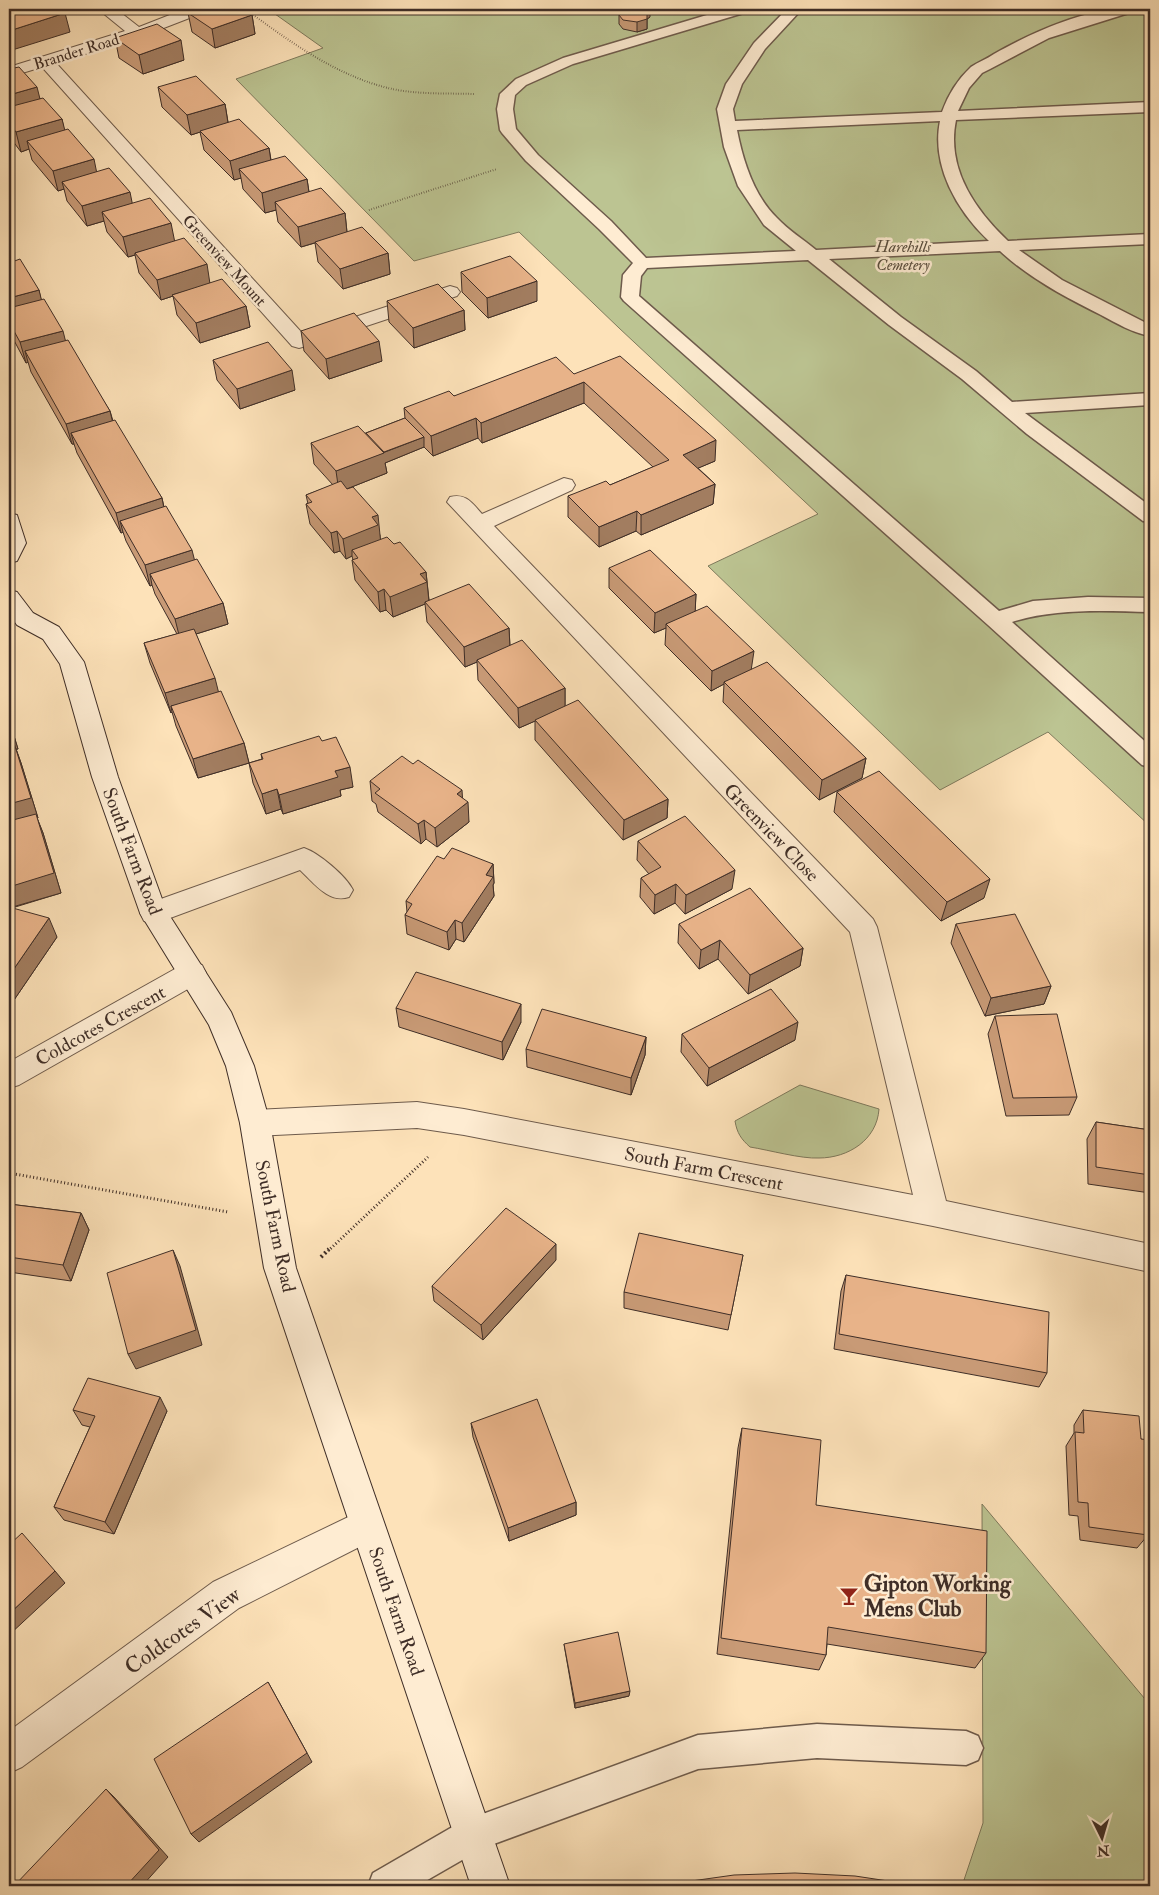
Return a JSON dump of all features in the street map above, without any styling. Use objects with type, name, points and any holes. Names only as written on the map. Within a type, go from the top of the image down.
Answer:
[{"type":"street","points":[[106,9],[137,33]]},
{"type":"street","name":"Brander Road","points":[[9,72],[137,33],[199,9]]},
{"type":"street","name":"Greenview Mount","points":[[45,61],[299,342],[450,292]]},
{"type":"street","points":[[479,524],[564,485]]},
{"type":"street","name":"Greenview Close","points":[[458,502],[863,927],[933,1212]]},
{"type":"street","points":[[9,520],[15,543],[9,556]]},
{"type":"street","name":"South Farm Road","points":[[9,598],[25,619],[51,633],[72,662],[105,777],[154,913],[221,1020],[240,1066],[254,1123],[273,1220],[280,1268],[491,1886]]},
{"type":"street","points":[[154,913],[304,858],[340,890]]},
{"type":"street","name":"Coldcotes Crescent","points":[[9,1076],[192,973]]},
{"type":"street","name":"South Farm Crescent","points":[[254,1123],[417,1115],[464,1122],[933,1212],[1150,1258]]},
{"type":"street","name":"Coldcotes View","points":[[9,1754],[226,1595],[367,1524]]},
{"type":"lane","points":[[642,263],[605,225],[532,158],[508,130],[505,109],[508,94],[522,82],[568,61],[742,9]]},
{"type":"lane","points":[[795,9],[759,46],[734,84],[726,109],[732,147],[746,186],[770,221],[894,321],[969,375],[1034,430],[1150,516]]},
{"type":"lane","points":[[1127,9],[1072,24],[1006,53],[978,70],[951,104],[945,132],[949,168],[967,206],[987,230],[1022,263],[1081,299],[1150,331]]},
{"type":"lane","points":[[728,126],[1150,107]]},
{"type":"lane","points":[[1150,239],[642,263],[632,275],[630,297],[996,620],[1150,760]]},
{"type":"lane","points":[[1008,408],[1150,399]]},
{"type":"lane","points":[[996,620],[1034,608],[1088,604],[1150,605]]},
{"type":"lane","points":[[386,1886],[406,1872],[473,1834],[698,1752],[817,1741],[966,1748]]},
{"type":"path","points":[[245,9],[316,59],[352,76],[384,87],[427,93],[508,94]]},
{"type":"path","points":[[369,210],[532,158]]},
{"type":"path","points":[[288,1289],[464,1122]]},
{"type":"path","points":[[9,1173],[273,1220]]},
{"type":"green space","name":"Harehills Cemetery","points":[[268,9],[1150,9],[1150,826],[1048,732],[940,790],[708,566],[818,514],[519,232],[414,261],[236,79],[323,48]]},
{"type":"green space","points":[[800,1085],[879,1109],[873,1130],[867,1138],[850,1151],[830,1157],[803,1157],[750,1147],[740,1136],[735,1121]]},
{"type":"green space","points":[[982,1504],[1150,1705],[1150,1886],[962,1886],[983,1823]]},
{"type":"building","points":[[34,9],[60,9],[65,13],[9,31],[9,16]]},
{"type":"building","points":[[200,9],[243,9],[252,15],[212,29],[188,13]]},
{"type":"building","points":[[627,9],[648,9],[644,12],[647,13],[647,19],[637,22],[623,20],[619,15],[620,12]]},
{"type":"building","points":[[157,24],[181,40],[139,55],[115,38]]},
{"type":"building","points":[[19,67],[37,87],[9,95],[9,69]]},
{"type":"building","points":[[196,76],[225,104],[187,115],[158,87]]},
{"type":"building","points":[[43,98],[62,119],[16,132],[9,123],[9,107]]},
{"type":"building","points":[[239,119],[269,148],[230,161],[200,131]]},
{"type":"building","points":[[68,129],[94,159],[53,171],[27,141]]},
{"type":"building","points":[[285,156],[307,179],[262,193],[239,169]]},
{"type":"building","points":[[109,168],[130,192],[82,206],[62,182]]},
{"type":"building","points":[[321,188],[345,213],[298,227],[275,202]]},
{"type":"building","points":[[150,198],[171,223],[123,237],[102,212]]},
{"type":"building","points":[[362,227],[388,253],[340,269],[315,242]]},
{"type":"building","points":[[184,238],[207,264],[157,280],[135,253]]},
{"type":"building","points":[[510,256],[537,281],[487,298],[461,272]]},
{"type":"building","points":[[20,259],[39,290],[9,298],[9,263]]},
{"type":"building","points":[[222,279],[246,306],[196,323],[172,295]]},
{"type":"building","points":[[438,284],[464,310],[413,328],[387,301]]},
{"type":"building","points":[[44,299],[63,331],[20,342],[9,322],[9,308]]},
{"type":"building","points":[[354,313],[379,341],[326,359],[301,331]]},
{"type":"building","points":[[68,340],[110,411],[66,424],[25,351]]},
{"type":"building","points":[[268,342],[292,370],[237,389],[213,360]]},
{"type":"building","points":[[620,356],[716,440],[683,455],[715,484],[641,515],[637,511],[599,527],[568,496],[606,481],[610,485],[669,460],[584,382],[481,423],[476,418],[431,436],[404,408],[449,391],[454,396],[556,357],[574,374]]},
{"type":"building","points":[[405,418],[424,437],[384,452],[366,433]]},
{"type":"building","points":[[115,420],[162,498],[116,513],[71,433]]},
{"type":"building","points":[[358,426],[384,453],[336,471],[311,443]]},
{"type":"building","points":[[341,481],[347,489],[353,487],[378,515],[372,517],[378,525],[343,539],[337,531],[331,533],[306,504],[312,502],[306,495]]},
{"type":"building","points":[[166,506],[192,550],[145,565],[120,521]]},
{"type":"building","points":[[387,537],[394,544],[400,542],[426,572],[420,574],[427,582],[390,597],[384,589],[378,592],[352,560],[358,558],[352,550]]},
{"type":"building","points":[[650,550],[696,594],[655,613],[609,568]]},
{"type":"building","points":[[197,559],[223,603],[175,619],[150,574]]},
{"type":"building","points":[[469,584],[509,628],[464,647],[425,602]]},
{"type":"building","points":[[707,606],[754,651],[712,671],[666,624]]},
{"type":"building","points":[[194,629],[215,678],[165,693],[144,643]]},
{"type":"building","points":[[522,640],[565,688],[518,708],[477,660]]},
{"type":"building","points":[[767,662],[866,758],[822,780],[724,682]]},
{"type":"building","points":[[221,691],[244,743],[193,759],[171,706]]},
{"type":"building","points":[[578,700],[668,799],[624,820],[535,720]]},
{"type":"building","points":[[319,736],[322,741],[336,737],[350,767],[335,771],[338,777],[279,795],[277,789],[262,794],[249,763],[263,759],[261,754]]},
{"type":"building","points":[[14,743],[31,798],[9,804],[9,744]]},
{"type":"building","points":[[402,756],[413,764],[418,760],[462,790],[457,794],[468,802],[435,828],[424,820],[418,824],[375,793],[380,789],[370,781]]},
{"type":"building","points":[[879,771],[990,879],[947,902],[837,792]]},
{"type":"building","points":[[36,814],[54,873],[9,887],[9,821]]},
{"type":"building","points":[[685,816],[735,870],[686,895],[676,884],[655,895],[641,878],[661,867],[638,841]]},
{"type":"building","points":[[452,848],[493,864],[486,875],[493,877],[462,923],[455,920],[447,932],[405,915],[412,904],[406,901],[437,856],[444,859]]},
{"type":"building","points":[[750,888],[803,948],[750,975],[720,940],[701,950],[679,924]]},
{"type":"building","points":[[9,907],[49,918],[9,976]]},
{"type":"building","points":[[1015,914],[1051,986],[991,998],[956,924]]},
{"type":"building","points":[[416,972],[521,1004],[502,1042],[396,1008]]},
{"type":"building","points":[[771,989],[798,1022],[709,1068],[682,1034]]},
{"type":"building","points":[[542,1009],[646,1037],[631,1078],[526,1049]]},
{"type":"building","points":[[1057,1014],[1077,1097],[1013,1098],[995,1016]]},
{"type":"building","points":[[1096,1122],[1150,1130],[1150,1175],[1096,1167]]},
{"type":"building","points":[[9,1204],[81,1213],[63,1265],[9,1257]]},
{"type":"building","points":[[506,1208],[556,1244],[481,1325],[432,1286]]},
{"type":"building","points":[[639,1233],[743,1255],[731,1315],[624,1292]]},
{"type":"building","points":[[173,1250],[196,1330],[128,1354],[107,1273]]},
{"type":"building","points":[[846,1275],[1049,1312],[1047,1373],[839,1334]]},
{"type":"building","points":[[88,1378],[160,1397],[105,1522],[54,1507],[95,1416],[73,1410]]},
{"type":"building","points":[[537,1399],[576,1502],[508,1528],[471,1423]]},
{"type":"building","points":[[1083,1410],[1139,1416],[1141,1439],[1150,1440],[1150,1511],[1146,1511],[1148,1535],[1089,1527],[1088,1503],[1078,1502],[1075,1432],[1084,1433]]},
{"type":"building","name":"Gipton Working Mens Club","points":[[742,1428],[821,1440],[816,1505],[987,1531],[986,1653],[828,1627],[826,1655],[721,1638]]},
{"type":"building","points":[[22,1533],[55,1571],[9,1614],[9,1545]]},
{"type":"building","points":[[618,1632],[630,1691],[575,1703],[564,1644]]},
{"type":"building","points":[[268,1682],[307,1753],[191,1834],[154,1759]]},
{"type":"building","points":[[106,1789],[159,1850],[126,1886],[14,1886]]},
{"type":"building","points":[[795,1873],[855,1876],[908,1884],[908,1886],[670,1886],[670,1884],[734,1875]]},
{"type":"place","name":"Gipton Working Mens Club","points":[[849,1596]]}]
